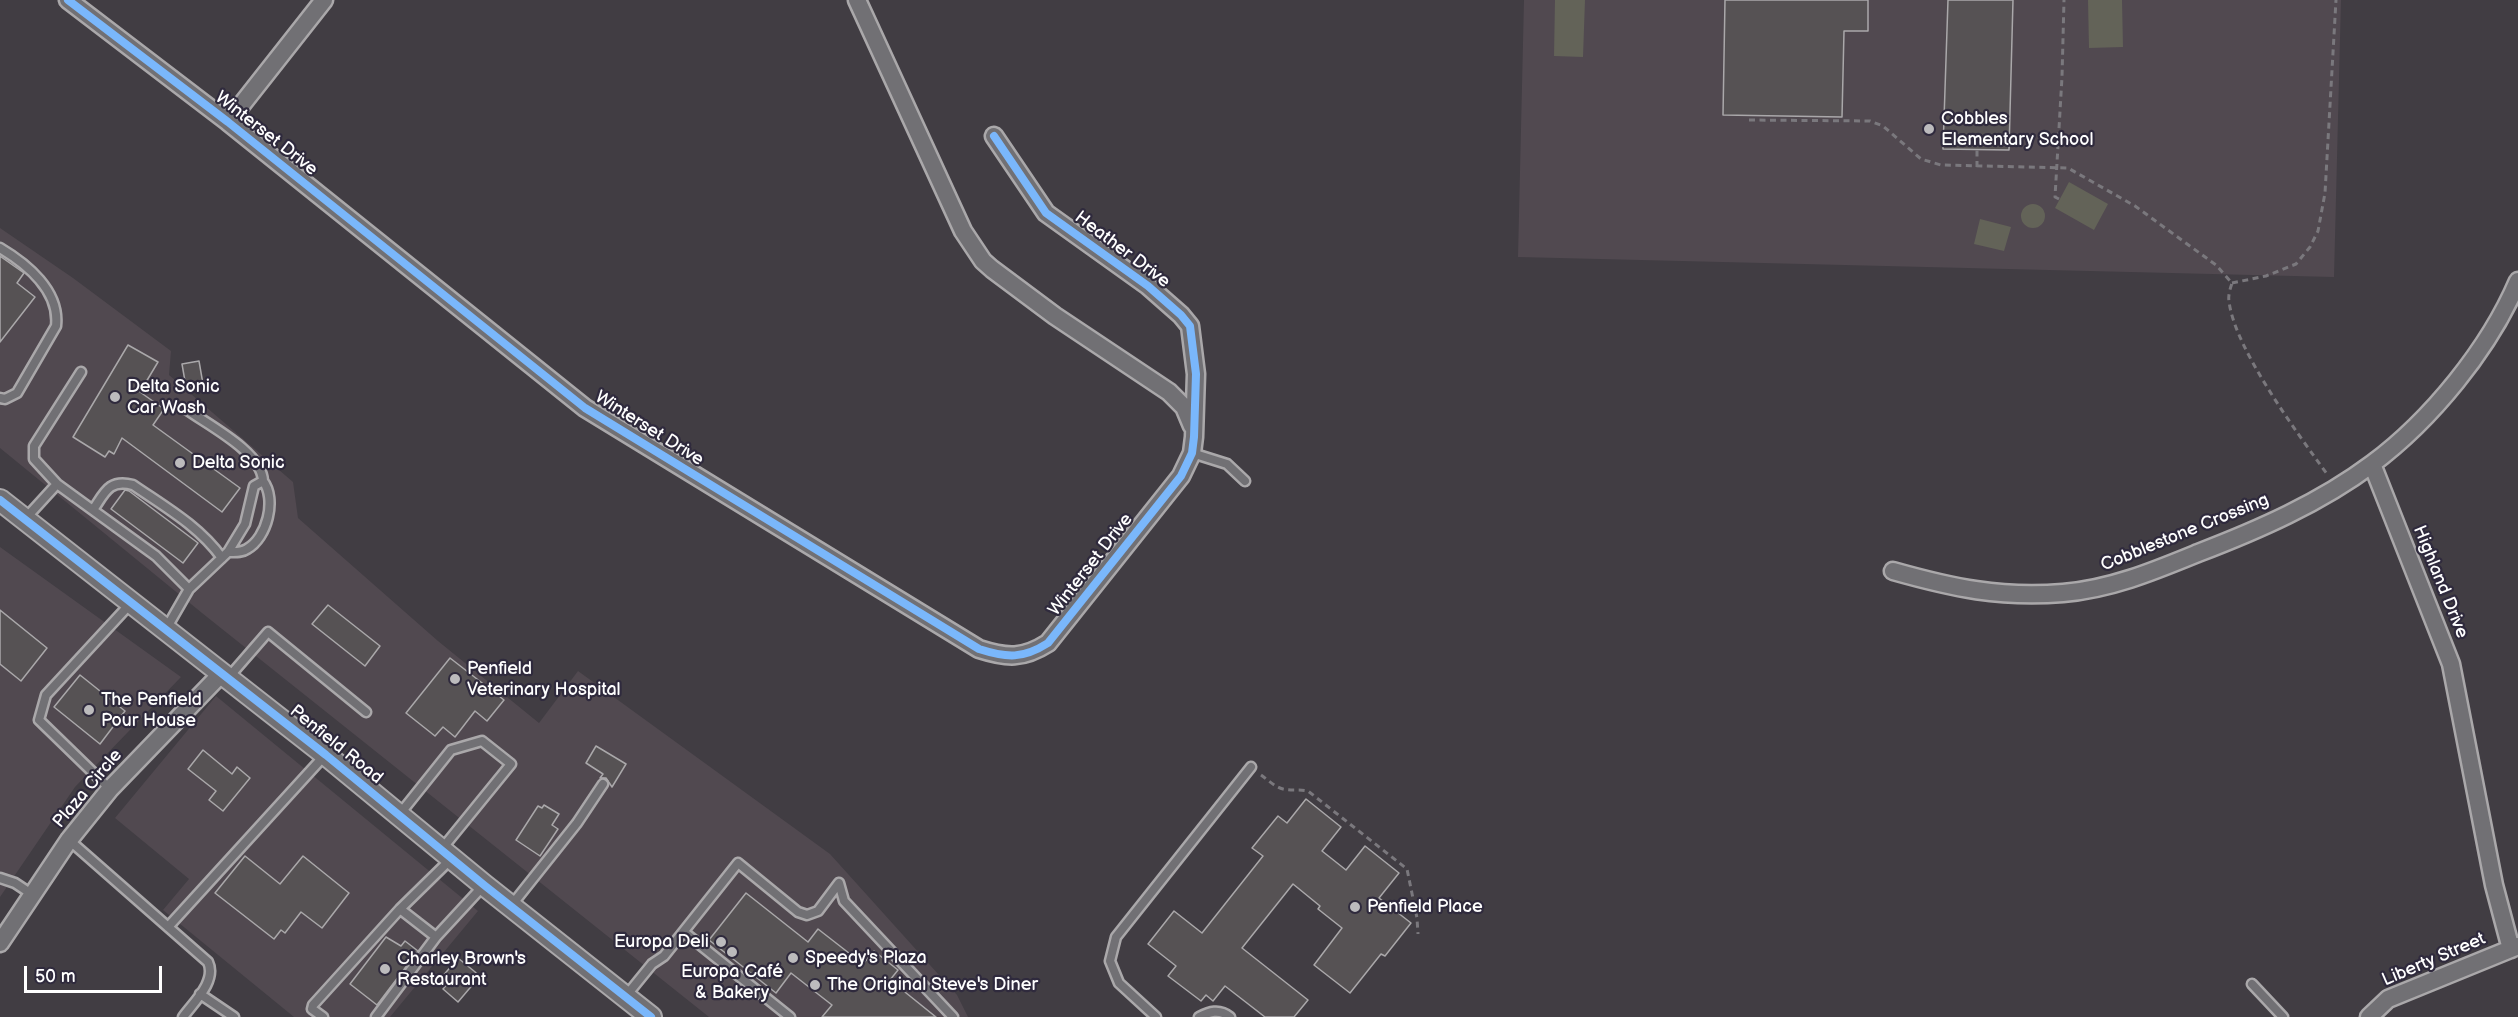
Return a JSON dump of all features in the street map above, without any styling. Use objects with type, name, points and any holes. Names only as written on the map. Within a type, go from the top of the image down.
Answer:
[{"type":"street","name":"Winterset Drive","points":[[68,0],[228,122],[585,408],[980,649],[998,655],[1017,656],[1033,653],[1048,643],[1181,476],[1193,445]]},
{"type":"street","points":[[228,122],[324,0]]},
{"type":"street","points":[[857,0],[963,231],[983,261],[1055,316],[1169,392],[1184,407],[1191,421],[1193,445]]},
{"type":"street","name":"Heather Drive","points":[[994,136],[1046,213],[1148,286],[1190,326],[1196,374],[1193,445]]},
{"type":"street","points":[[2372,464],[2413,429],[2470,363],[2507,306],[2518,281]]},
{"type":"street","name":"Cobblestone Crossing","points":[[1893,571],[1953,588],[2013,595],[2104,587],[2220,544],[2310,503],[2372,464]]},
{"type":"street","name":"Highland Drive","points":[[2372,464],[2451,664],[2494,885],[2515,947]]},
{"type":"street","name":"Penfield Road","points":[[0,500],[326,755],[484,885],[651,1017]]},
{"type":"street","name":"Plaza Circle","points":[[0,943],[69,840],[110,789],[224,676]]},
{"type":"street","name":"Liberty Street","points":[[2369,1017],[2388,999],[2515,947]]},
{"type":"lane","points":[[0,248],[16,258],[39,279],[52,300],[57,314],[56,326],[17,393],[5,399],[0,398]]},
{"type":"lane","points":[[81,372],[34,446],[34,459],[57,484],[156,556],[189,589]]},
{"type":"lane","points":[[186,409],[253,456],[263,473],[263,481],[270,490],[271,504],[265,526],[250,548],[240,553],[225,555]]},
{"type":"lane","points":[[1193,445],[1227,464],[1245,480]]},
{"type":"lane","points":[[165,629],[189,589],[225,555],[245,524],[254,486],[263,481]]},
{"type":"lane","points":[[93,510],[111,485],[121,482],[133,484],[197,529],[225,555]]},
{"type":"lane","points":[[25,519],[57,484]]},
{"type":"lane","points":[[110,789],[39,720],[46,695],[131,602]]},
{"type":"lane","points":[[224,676],[268,632],[366,712]]},
{"type":"lane","points":[[323,1017],[312,1009],[313,1005],[400,909],[446,854],[511,764],[482,741],[451,750],[399,815]]},
{"type":"lane","points":[[168,927],[326,755]]},
{"type":"lane","points":[[1156,1017],[1119,983],[1110,961],[1116,937],[1251,767]]},
{"type":"lane","points":[[511,906],[577,823],[603,784]]},
{"type":"lane","points":[[69,840],[208,962],[210,976],[183,1017]]},
{"type":"lane","points":[[626,997],[652,964],[664,956],[738,863],[798,912],[807,915],[818,910],[838,884],[844,901],[952,1017]]},
{"type":"lane","points":[[0,878],[33,895]]},
{"type":"lane","points":[[376,1017],[436,937],[484,885]]},
{"type":"lane","points":[[400,909],[436,937]]},
{"type":"lane","points":[[684,932],[790,1017]]},
{"type":"lane","points":[[2252,984],[2283,1017]]},
{"type":"lane","points":[[200,994],[234,1017]]},
{"type":"lane","points":[[1198,1017],[1211,1011],[1226,1013],[1230,1017]]},
{"type":"path","points":[[2060,200],[2055,197],[2064,0]]},
{"type":"path","points":[[2232,283],[2266,276],[2295,264],[2310,248],[2318,231],[2325,193],[2337,0]]},
{"type":"path","points":[[1749,120],[1870,121],[1883,126],[1921,159],[1941,165],[2068,168],[2134,206],[2216,265],[2232,283]]},
{"type":"path","points":[[1977,149],[1977,167]]},
{"type":"path","points":[[2232,283],[2228,300],[2236,331],[2271,391],[2337,487]]},
{"type":"path","points":[[1251,767],[1277,787],[1286,790],[1297,788],[1308,791],[1407,869],[1418,934]]},
{"type":"shaded area","name":"Cobbles Elementary School","points":[[1524,0],[2341,0],[2334,277],[1518,257]]},
{"type":"shaded area","points":[[1555,0],[1585,0],[1583,57],[1554,56]]},
{"type":"shaded area","points":[[2088,0],[2122,0],[2123,47],[2089,48]]},
{"type":"shaded area","points":[[2069,182],[2108,204],[2094,230],[2055,208]]},
{"type":"shaded area","points":[[2033,204],[2042,207],[2045,216],[2042,225],[2033,228],[2024,225],[2021,216],[2024,207]]},
{"type":"shaded area","points":[[1980,219],[2011,227],[2004,251],[1974,244]]},
{"type":"shaded area","points":[[0,228],[73,278],[171,351],[169,375],[293,482],[298,518],[438,641],[539,723],[578,671],[830,854],[957,995],[968,1017],[709,1017],[202,613],[0,448]]},
{"type":"shaded area","points":[[0,547],[181,677],[75,787],[0,897]]},
{"type":"shaded area","points":[[216,696],[478,911],[390,1017],[294,1017],[163,910],[189,879],[115,818]]},
{"type":"building","points":[[1725,0],[1868,0],[1868,31],[1844,31],[1842,117],[1723,115]]},
{"type":"building","points":[[1948,0],[2013,0],[2009,150],[1943,149]]},
{"type":"building","points":[[0,256],[24,273],[17,283],[35,297],[0,342]]},
{"type":"building","points":[[128,345],[158,362],[140,392],[164,409],[153,425],[240,488],[222,512],[122,438],[114,454],[109,451],[105,457],[73,437]]},
{"type":"building","points":[[199,361],[203,384],[186,387],[182,364]]},
{"type":"building","points":[[125,490],[198,543],[183,563],[111,509]]},
{"type":"building","points":[[328,605],[380,646],[365,666],[312,624]]},
{"type":"building","points":[[0,610],[47,648],[21,681],[0,664]]},
{"type":"building","name":"Penfield Veterinary Hospital","points":[[450,658],[504,700],[487,721],[475,711],[455,737],[443,727],[435,736],[406,713]]},
{"type":"building","points":[[80,675],[125,711],[100,744],[54,707]]},
{"type":"building","points":[[596,746],[626,764],[612,787],[606,778],[600,778],[603,774],[586,763]]},
{"type":"building","points":[[203,750],[232,774],[237,767],[250,778],[223,811],[209,800],[216,791],[188,769]]},
{"type":"building","name":"Penfield Place","points":[[1306,799],[1341,827],[1322,851],[1346,870],[1365,846],[1399,873],[1379,898],[1411,923],[1385,956],[1381,954],[1350,993],[1314,965],[1342,928],[1318,909],[1320,906],[1293,884],[1242,948],[1308,1000],[1294,1017],[1265,1017],[1225,986],[1213,1001],[1206,995],[1201,1001],[1168,976],[1176,966],[1148,944],[1174,911],[1202,933],[1263,856],[1252,848],[1278,816],[1287,823]]},
{"type":"building","points":[[544,805],[559,814],[552,825],[558,829],[540,856],[516,840],[538,806],[542,808]]},
{"type":"building","points":[[245,856],[280,884],[303,856],[349,893],[322,928],[301,912],[285,933],[281,930],[274,939],[215,893]]},
{"type":"building","name":"Speedy's Plaza","points":[[746,893],[808,942],[818,929],[863,964],[874,951],[898,970],[890,980],[936,1017],[822,1017],[832,1005],[791,973],[776,993],[709,940]]},
{"type":"building","name":"Charley Brown's Restaurant","points":[[386,937],[401,946],[405,941],[418,951],[377,1005],[350,984]]},
{"type":"building","points":[[458,958],[480,976],[458,1002],[443,989],[449,982],[442,977]]},
{"type":"cycle path","points":[[68,0],[228,122],[585,408],[979,649],[998,654],[1015,655],[1031,652],[1048,643],[1181,476],[1192,453],[1196,374],[1190,326],[1181,315],[1148,286],[1046,213],[994,136]]},
{"type":"cycle path","points":[[0,500],[326,755],[484,885],[651,1017]]},
{"type":"place","name":"Cobbles Elementary School","points":[[1929,129]]},
{"type":"place","name":"Delta Sonic Car Wash","points":[[115,397]]},
{"type":"place","name":"Delta Sonic","points":[[180,463]]},
{"type":"place","name":"Penfield Veterinary Hospital","points":[[455,679]]},
{"type":"place","name":"The Penfield Pour House","points":[[89,710]]},
{"type":"place","name":"Penfield Place","points":[[1355,907]]},
{"type":"place","name":"Europa Deli","points":[[721,942]]},
{"type":"place","name":"Europa Café & Bakery","points":[[732,952]]},
{"type":"place","name":"Speedy's Plaza","points":[[793,958]]},
{"type":"place","name":"Charley Brown's Restaurant","points":[[385,969]]},
{"type":"place","name":"The Original Steve's Diner","points":[[815,985]]}]
